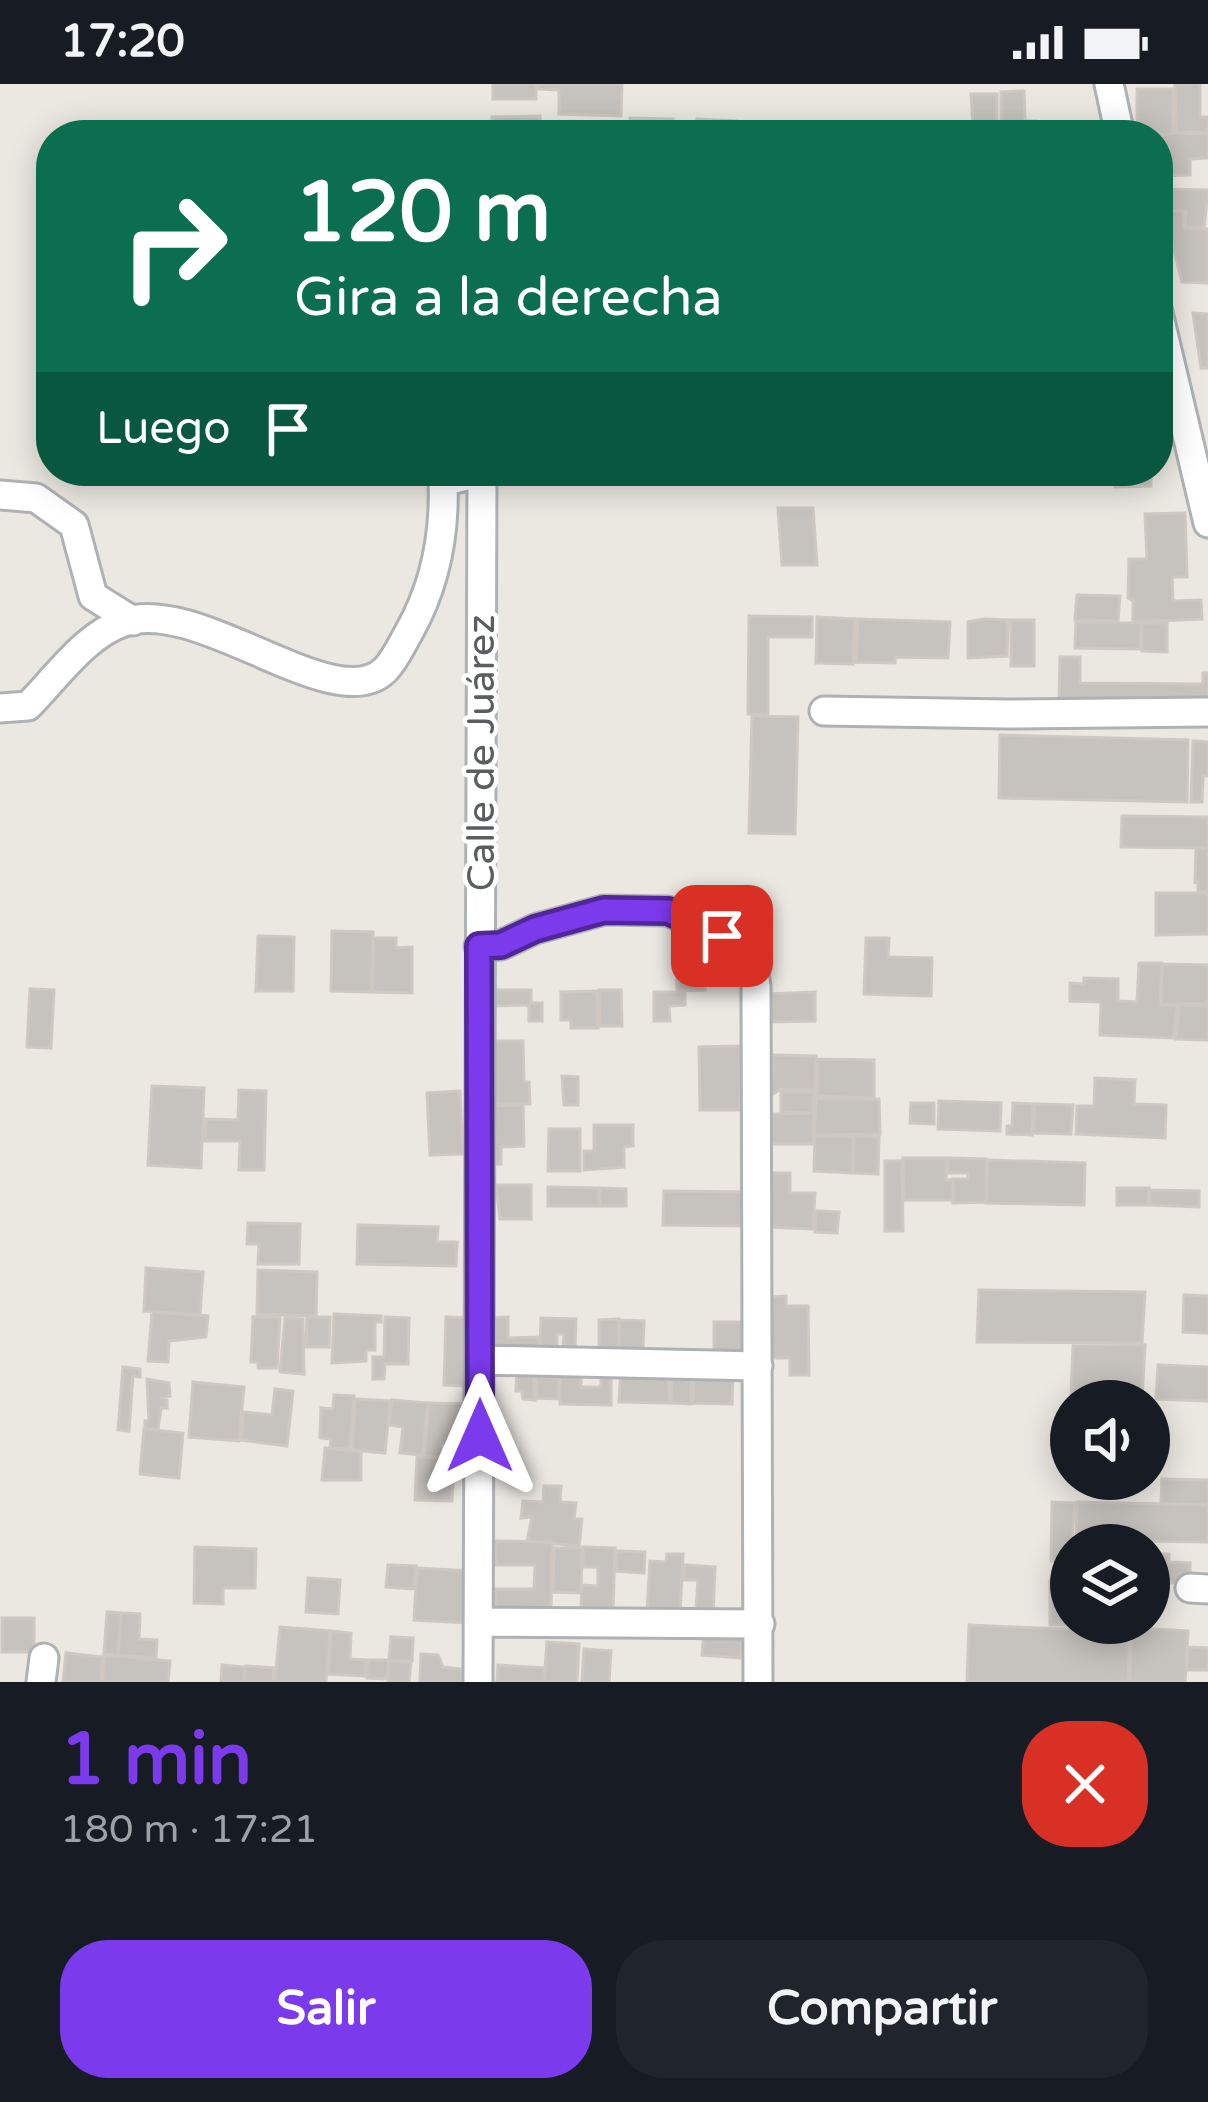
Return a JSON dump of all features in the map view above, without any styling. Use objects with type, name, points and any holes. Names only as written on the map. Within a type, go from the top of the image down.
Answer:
[{"type":"street","points":[[1109,84],[1117,120]]},
{"type":"street","points":[[1173,360],[1198,441],[1208,523]]},
{"type":"street","points":[[0,708],[28,706],[94,641],[122,622],[147,618],[192,624],[334,681],[361,682],[383,673],[422,609],[444,519],[443,486]]},
{"type":"street","name":"Calle de Juárez","points":[[478,1682],[482,486]]},
{"type":"street","points":[[0,495],[36,498],[74,525],[93,596],[134,621]]},
{"type":"street","points":[[824,711],[1208,712]]},
{"type":"street","points":[[479,946],[501,945],[535,929],[604,910],[668,911],[722,936],[752,962],[756,986],[758,1682]]},
{"type":"street","points":[[481,1360],[758,1366]]},
{"type":"street","points":[[480,1622],[760,1624]]},
{"type":"building","points":[[493,84],[536,84],[536,99],[493,99]]},
{"type":"building","points":[[539,84],[622,84],[621,116],[559,114],[559,90],[539,89]]},
{"type":"building","points":[[1175,84],[1200,84],[1200,117],[1208,117],[1208,132],[1176,132]]},
{"type":"building","points":[[1137,89],[1173,89],[1173,120],[1137,120]]},
{"type":"building","points":[[1024,91],[1025,120],[1001,120],[1001,92]]},
{"type":"building","points":[[971,94],[997,94],[997,120],[973,120]]},
{"type":"building","points":[[540,116],[540,120],[492,120]]},
{"type":"building","points":[[1173,133],[1208,134],[1208,158],[1190,159],[1190,175],[1173,176]]},
{"type":"building","points":[[1173,189],[1208,190],[1204,228],[1185,227],[1186,211],[1173,211]]},
{"type":"building","points":[[1173,211],[1184,211],[1184,228],[1208,229],[1208,283],[1182,282],[1173,246]]},
{"type":"building","points":[[1193,313],[1208,314],[1208,368],[1201,368]]},
{"type":"building","points":[[778,508],[813,508],[817,565],[782,565]]},
{"type":"building","points":[[1185,513],[1187,577],[1172,577],[1173,601],[1201,600],[1202,619],[1133,622],[1129,559],[1147,559],[1145,514]]},
{"type":"building","points":[[1077,595],[1120,596],[1118,621],[1075,620]]},
{"type":"building","points":[[749,616],[812,617],[812,637],[768,637],[768,715],[748,714]]},
{"type":"building","points":[[817,617],[855,619],[853,664],[816,663]]},
{"type":"building","points":[[858,619],[950,622],[948,658],[856,662]]},
{"type":"building","points":[[1008,620],[1007,656],[968,658],[968,622]]},
{"type":"building","points":[[1011,620],[1034,620],[1034,666],[1011,666]]},
{"type":"building","points":[[1076,622],[1141,623],[1140,649],[1075,648]]},
{"type":"building","points":[[1142,623],[1167,623],[1167,652],[1142,651]]},
{"type":"building","points":[[1060,657],[1080,657],[1080,683],[1203,684],[1203,673],[1208,673],[1208,706],[1059,704]]},
{"type":"building","points":[[752,716],[798,717],[795,834],[749,833]]},
{"type":"building","points":[[1000,735],[1188,740],[1187,802],[999,798]]},
{"type":"building","points":[[1193,741],[1208,742],[1202,802],[1191,802]]},
{"type":"building","points":[[1122,816],[1208,817],[1208,848],[1121,847]]},
{"type":"building","points":[[1196,848],[1208,849],[1208,892],[1198,891],[1195,882]]},
{"type":"building","points":[[1156,893],[1208,893],[1208,934],[1156,935]]},
{"type":"building","points":[[332,931],[373,932],[371,992],[331,991]]},
{"type":"building","points":[[258,936],[294,937],[293,991],[256,991]]},
{"type":"building","points":[[374,938],[396,938],[396,948],[412,947],[412,993],[373,992]]},
{"type":"building","points":[[866,938],[889,938],[888,957],[932,958],[931,996],[864,994]]},
{"type":"building","points":[[705,951],[705,990],[677,991],[676,952]]},
{"type":"building","points":[[1139,963],[1162,963],[1160,1005],[1178,1005],[1173,1038],[1100,1035],[1101,1002],[1070,1001],[1070,983],[1084,984],[1084,978],[1118,979],[1118,1001],[1137,1002]]},
{"type":"building","points":[[1162,964],[1208,965],[1208,1004],[1161,1004]]},
{"type":"building","points":[[30,989],[54,990],[51,1048],[27,1047]]},
{"type":"building","points":[[492,990],[531,990],[531,1003],[542,1003],[542,1021],[529,1021],[529,1005],[492,1006]]},
{"type":"building","points":[[599,990],[621,990],[622,1026],[600,1026]]},
{"type":"building","points":[[597,991],[598,1028],[571,1028],[571,1020],[561,1020],[561,992]]},
{"type":"building","points":[[654,992],[685,992],[685,1005],[669,1006],[670,1021],[654,1021]]},
{"type":"building","points":[[815,992],[815,1021],[769,1022],[768,994]]},
{"type":"building","points":[[1179,1005],[1208,1006],[1208,1040],[1176,1039]]},
{"type":"building","points":[[494,1041],[523,1041],[530,1104],[494,1104]]},
{"type":"building","points":[[740,1046],[740,1110],[700,1110],[699,1047]]},
{"type":"building","points":[[773,1055],[816,1056],[815,1090],[781,1089],[771,1095],[768,1071],[773,1071]]},
{"type":"building","points":[[817,1059],[874,1060],[874,1098],[817,1096]]},
{"type":"building","points":[[562,1076],[578,1077],[578,1105],[564,1105]]},
{"type":"building","points":[[1095,1078],[1135,1080],[1134,1104],[1166,1105],[1165,1138],[1076,1134],[1077,1106],[1094,1106]]},
{"type":"building","points":[[152,1086],[204,1088],[201,1168],[148,1165]]},
{"type":"building","points":[[239,1090],[266,1091],[264,1170],[239,1170],[240,1141],[205,1141],[206,1119],[238,1120]]},
{"type":"building","points":[[460,1091],[463,1154],[430,1155],[427,1093]]},
{"type":"building","points":[[781,1092],[814,1092],[814,1113],[781,1112]]},
{"type":"building","points":[[816,1098],[879,1099],[880,1134],[814,1135]]},
{"type":"building","points":[[939,1101],[1001,1103],[1000,1131],[938,1129]]},
{"type":"building","points":[[911,1103],[934,1103],[934,1124],[910,1123]]},
{"type":"building","points":[[1013,1103],[1033,1104],[1032,1135],[1007,1134]]},
{"type":"building","points":[[1035,1104],[1073,1105],[1071,1134],[1033,1133]]},
{"type":"building","points":[[523,1105],[524,1146],[501,1147],[501,1164],[496,1164],[495,1106]]},
{"type":"building","points":[[814,1113],[813,1144],[768,1144],[768,1114]]},
{"type":"building","points":[[594,1125],[633,1125],[633,1146],[624,1147],[624,1167],[584,1170],[584,1151],[594,1151]]},
{"type":"building","points":[[549,1129],[580,1129],[580,1171],[548,1171]]},
{"type":"building","points":[[815,1136],[854,1137],[852,1173],[814,1171]]},
{"type":"building","points":[[854,1136],[879,1137],[878,1174],[853,1173]]},
{"type":"building","points":[[903,1158],[946,1158],[946,1180],[953,1180],[953,1200],[904,1200]]},
{"type":"building","points":[[948,1158],[986,1159],[986,1202],[953,1203],[953,1179],[968,1179],[968,1173],[948,1173]]},
{"type":"building","points":[[988,1160],[1085,1163],[1084,1205],[986,1203]]},
{"type":"building","points":[[885,1161],[902,1161],[903,1231],[885,1231]]},
{"type":"building","points":[[769,1173],[790,1173],[790,1193],[815,1193],[813,1229],[767,1227]]},
{"type":"building","points":[[496,1185],[531,1185],[531,1219],[500,1219]]},
{"type":"building","points":[[548,1187],[599,1188],[598,1206],[548,1206]]},
{"type":"building","points":[[600,1188],[626,1189],[626,1206],[600,1206]]},
{"type":"building","points":[[1117,1188],[1149,1188],[1148,1205],[1117,1205]]},
{"type":"building","points":[[1150,1190],[1199,1191],[1199,1207],[1150,1205]]},
{"type":"building","points":[[664,1191],[748,1192],[747,1226],[663,1225]]},
{"type":"building","points":[[816,1211],[839,1212],[837,1233],[815,1232]]},
{"type":"building","points":[[248,1223],[300,1224],[299,1264],[258,1264],[259,1244],[247,1244]]},
{"type":"building","points":[[358,1225],[438,1227],[437,1242],[457,1242],[456,1266],[357,1264]]},
{"type":"building","points":[[146,1268],[203,1272],[200,1315],[144,1311]]},
{"type":"building","points":[[258,1270],[317,1272],[316,1316],[257,1314]]},
{"type":"building","points":[[979,1290],[1145,1292],[1142,1343],[977,1342]]},
{"type":"building","points":[[1184,1295],[1208,1296],[1208,1333],[1183,1332]]},
{"type":"building","points":[[786,1296],[786,1306],[808,1306],[809,1375],[790,1375],[790,1358],[769,1358],[772,1297]]},
{"type":"building","points":[[152,1312],[208,1316],[206,1337],[169,1341],[168,1362],[148,1361]]},
{"type":"building","points":[[334,1314],[381,1316],[381,1322],[375,1322],[375,1350],[366,1350],[366,1361],[332,1363]]},
{"type":"building","points":[[253,1317],[280,1318],[277,1368],[258,1368],[258,1362],[251,1362]]},
{"type":"building","points":[[307,1317],[330,1317],[329,1347],[306,1347]]},
{"type":"building","points":[[385,1317],[409,1318],[408,1364],[385,1364],[384,1379],[373,1379],[373,1357],[384,1357]]},
{"type":"building","points":[[446,1317],[469,1318],[467,1386],[444,1385]]},
{"type":"building","points":[[508,1317],[508,1338],[539,1337],[539,1349],[495,1350],[494,1318]]},
{"type":"building","points":[[285,1318],[303,1319],[304,1374],[280,1372]]},
{"type":"building","points":[[541,1318],[576,1319],[575,1350],[563,1350],[564,1334],[557,1334],[557,1352],[540,1351]]},
{"type":"building","points":[[619,1319],[619,1352],[599,1352],[599,1320]]},
{"type":"building","points":[[620,1320],[644,1321],[643,1351],[619,1351]]},
{"type":"building","points":[[714,1322],[749,1322],[750,1354],[714,1355]]},
{"type":"building","points":[[1073,1345],[1145,1345],[1143,1380],[1072,1380]]},
{"type":"building","points":[[1158,1365],[1208,1367],[1208,1401],[1170,1400],[1170,1380],[1157,1380]]},
{"type":"building","points":[[517,1366],[533,1367],[535,1400],[523,1399],[522,1391],[516,1391]]},
{"type":"building","points":[[123,1367],[140,1369],[140,1377],[133,1376],[129,1431],[118,1430]]},
{"type":"building","points":[[621,1367],[668,1368],[669,1403],[619,1402]]},
{"type":"building","points":[[536,1369],[549,1369],[548,1377],[559,1377],[558,1399],[537,1398]]},
{"type":"building","points":[[672,1370],[692,1371],[691,1404],[671,1403]]},
{"type":"building","points":[[560,1371],[581,1372],[581,1387],[601,1387],[601,1372],[611,1372],[611,1405],[560,1404]]},
{"type":"building","points":[[694,1372],[733,1373],[732,1404],[693,1403]]},
{"type":"building","points":[[147,1379],[169,1383],[170,1396],[162,1398],[167,1408],[161,1408],[158,1430],[145,1429],[149,1421]]},
{"type":"building","points":[[193,1382],[244,1387],[239,1441],[189,1437]]},
{"type":"building","points":[[275,1389],[293,1391],[287,1446],[241,1440],[244,1412],[272,1415]]},
{"type":"building","points":[[334,1395],[354,1396],[350,1449],[330,1448],[331,1439],[320,1438],[321,1408],[333,1409]]},
{"type":"building","points":[[355,1399],[390,1401],[385,1453],[352,1450]]},
{"type":"building","points":[[392,1400],[428,1403],[422,1455],[400,1453],[403,1427],[389,1425]]},
{"type":"building","points":[[429,1403],[471,1404],[467,1459],[460,1458],[460,1445],[441,1443],[440,1457],[424,1456]]},
{"type":"building","points":[[144,1429],[183,1433],[179,1478],[140,1474]]},
{"type":"building","points":[[325,1448],[361,1452],[361,1480],[322,1480]]},
{"type":"building","points":[[417,1457],[454,1458],[452,1501],[415,1500]]},
{"type":"building","points":[[1170,1479],[1208,1480],[1208,1505],[1161,1504],[1170,1500]]},
{"type":"building","points":[[544,1486],[561,1486],[560,1502],[576,1503],[574,1519],[582,1519],[579,1546],[527,1541],[532,1517],[521,1518],[523,1501],[543,1502]]},
{"type":"building","points":[[1052,1502],[1075,1503],[1073,1524],[1052,1524]]},
{"type":"building","points":[[1077,1502],[1208,1505],[1208,1542],[1170,1541],[1170,1524],[1076,1524]]},
{"type":"building","points":[[496,1541],[552,1542],[551,1610],[495,1610],[495,1589],[534,1589],[535,1565],[496,1565]]},
{"type":"building","points":[[195,1547],[256,1549],[255,1588],[223,1588],[223,1604],[194,1603]]},
{"type":"building","points":[[583,1547],[615,1548],[613,1610],[581,1609],[582,1585],[598,1586],[598,1567],[583,1567]]},
{"type":"building","points":[[554,1548],[582,1548],[581,1593],[553,1592]]},
{"type":"building","points":[[617,1551],[645,1552],[644,1573],[616,1571]]},
{"type":"building","points":[[667,1554],[683,1554],[680,1613],[647,1611],[650,1561],[666,1562]]},
{"type":"building","points":[[1170,1562],[1190,1563],[1190,1583],[1170,1583]]},
{"type":"building","points":[[388,1565],[416,1566],[414,1589],[386,1587]]},
{"type":"building","points":[[684,1565],[715,1567],[713,1617],[696,1609],[698,1580],[684,1580]]},
{"type":"building","points":[[417,1568],[470,1571],[467,1623],[414,1620]]},
{"type":"building","points":[[308,1578],[340,1580],[338,1614],[306,1612]]},
{"type":"building","points":[[107,1612],[121,1613],[118,1655],[104,1654]]},
{"type":"building","points":[[121,1613],[140,1614],[139,1639],[157,1640],[156,1658],[118,1655]]},
{"type":"building","points":[[2,1618],[34,1618],[34,1652],[2,1652]]},
{"type":"building","points":[[969,1625],[1050,1629],[1050,1644],[1130,1644],[1128,1682],[967,1682]]},
{"type":"building","points":[[280,1627],[330,1631],[326,1682],[275,1682]]},
{"type":"building","points":[[1170,1630],[1188,1631],[1185,1682],[1130,1682],[1131,1644],[1170,1644]]},
{"type":"building","points":[[331,1631],[351,1633],[350,1659],[366,1660],[365,1676],[328,1674]]},
{"type":"building","points":[[704,1631],[742,1634],[740,1658],[702,1655]]},
{"type":"building","points":[[391,1637],[413,1638],[412,1661],[389,1660]]},
{"type":"building","points":[[547,1642],[579,1644],[577,1682],[544,1682]]},
{"type":"building","points":[[1188,1647],[1208,1648],[1208,1670],[1187,1670]]},
{"type":"building","points":[[584,1649],[611,1651],[609,1682],[582,1682]]},
{"type":"building","points":[[66,1653],[103,1657],[100,1682],[63,1682]]},
{"type":"building","points":[[421,1654],[438,1655],[443,1667],[462,1669],[461,1682],[420,1682]]},
{"type":"building","points":[[105,1655],[170,1661],[168,1682],[103,1682]]},
{"type":"building","points":[[368,1660],[389,1660],[387,1679],[367,1678]]},
{"type":"building","points":[[389,1661],[411,1662],[409,1682],[388,1681]]},
{"type":"building","points":[[222,1665],[245,1667],[244,1682],[221,1682]]},
{"type":"building","points":[[498,1665],[545,1668],[544,1682],[497,1682]]},
{"type":"building","points":[[246,1666],[274,1668],[273,1682],[244,1682]]},
{"type":"route","points":[[480,1436],[479,946],[501,945],[535,929],[604,910],[668,911],[722,936]]}]
